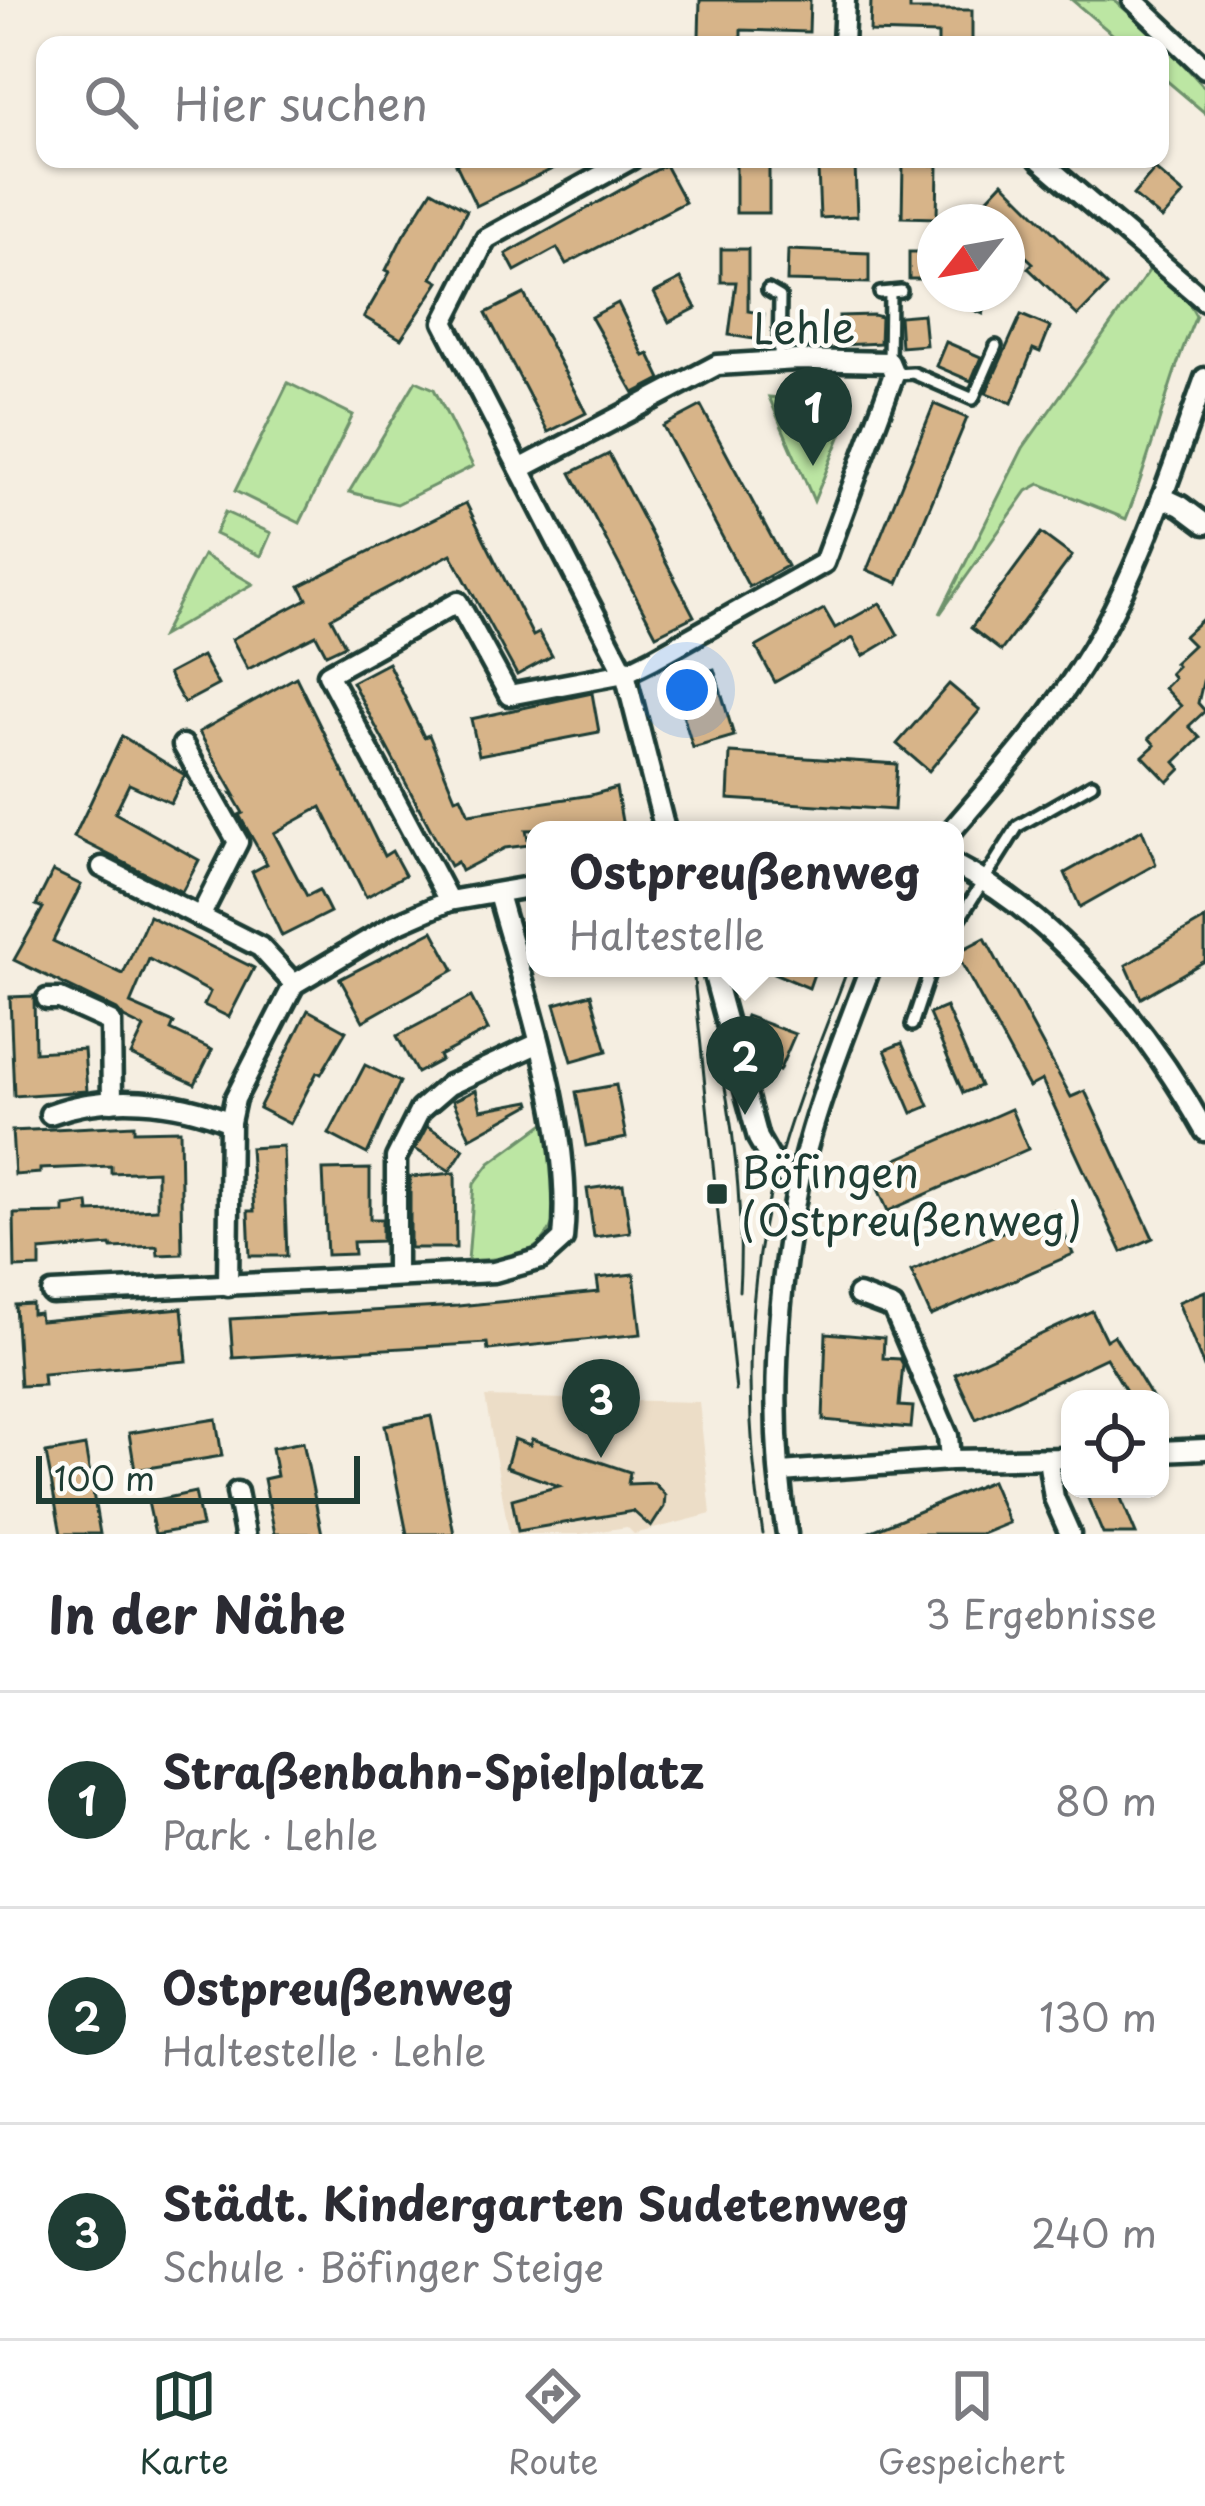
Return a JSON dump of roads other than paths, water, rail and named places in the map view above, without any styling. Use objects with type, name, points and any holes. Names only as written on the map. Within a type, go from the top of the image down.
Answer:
[{"type":"street","points":[[843,36],[845,0]]},
{"type":"street","points":[[1132,0],[1205,68]]},
{"type":"street","points":[[615,168],[486,239],[445,322],[625,673],[663,821]]},
{"type":"street","points":[[1050,168],[1205,301]]},
{"type":"street","name":"Lehle","points":[[449,901],[328,674],[458,602],[509,695],[625,673],[824,563],[891,368],[778,361],[717,365],[520,470]]},
{"type":"street","points":[[960,821],[1054,708],[1094,647],[1162,497],[1205,378]]},
{"type":"street","points":[[1162,497],[1205,524]]},
{"type":"street","points":[[183,745],[238,842],[200,917]]},
{"type":"street","points":[[102,867],[260,947],[294,984]]},
{"type":"street","points":[[964,871],[1054,935],[1098,981],[1205,1130]]},
{"type":"street","points":[[228,1286],[230,1122],[235,1099],[294,984],[394,925],[449,901],[526,888]]},
{"type":"street","points":[[52,1293],[494,1272],[541,1259],[563,1239],[567,1195],[539,1043],[498,894]]},
{"type":"street","points":[[714,977],[758,1138],[776,1169],[798,1183]]},
{"type":"street","points":[[787,1534],[781,1472],[780,1325],[798,1183],[867,977]]},
{"type":"street","points":[[47,999],[60,999],[111,1022],[112,1102]]},
{"type":"street","points":[[396,1275],[396,1158],[420,1110],[449,1085],[539,1043]]},
{"type":"street","points":[[50,1114],[112,1102],[174,1104],[230,1122]]},
{"type":"street","points":[[858,1295],[893,1308],[948,1436],[950,1460]]},
{"type":"street","points":[[1169,1451],[1205,1449]]},
{"type":"street","points":[[781,1472],[950,1460],[1061,1459]]},
{"type":"street","points":[[1048,1460],[1054,1498],[1070,1534]]},
{"type":"street","points":[[237,1492],[245,1534]]},
{"type":"lane","points":[[768,290],[780,297],[778,361]]},
{"type":"lane","points":[[890,293],[891,368],[973,399],[996,346]]},
{"type":"lane","points":[[964,912],[1018,826],[1093,784]]},
{"type":"lane","points":[[912,1024],[928,977]]},
{"type":"tram line","points":[[694,977],[736,1391]]},
{"type":"tram line","points":[[763,1534],[750,1397],[758,1258],[784,1143],[845,977]]},
{"type":"tram line","points":[[715,1041],[736,1165],[739,1291]]},
{"type":"place","name":"Straßenbahn-Spielplatz","points":[[813,466]]},
{"type":"place","name":"Ostpreußenweg","points":[[745,1115]]},
{"type":"place","name":"Böfingen (Ostpreußenweg)","points":[[717,1194]]},
{"type":"place","name":"Städt. Kindergarten Sudetenweg","points":[[601,1458]]}]
